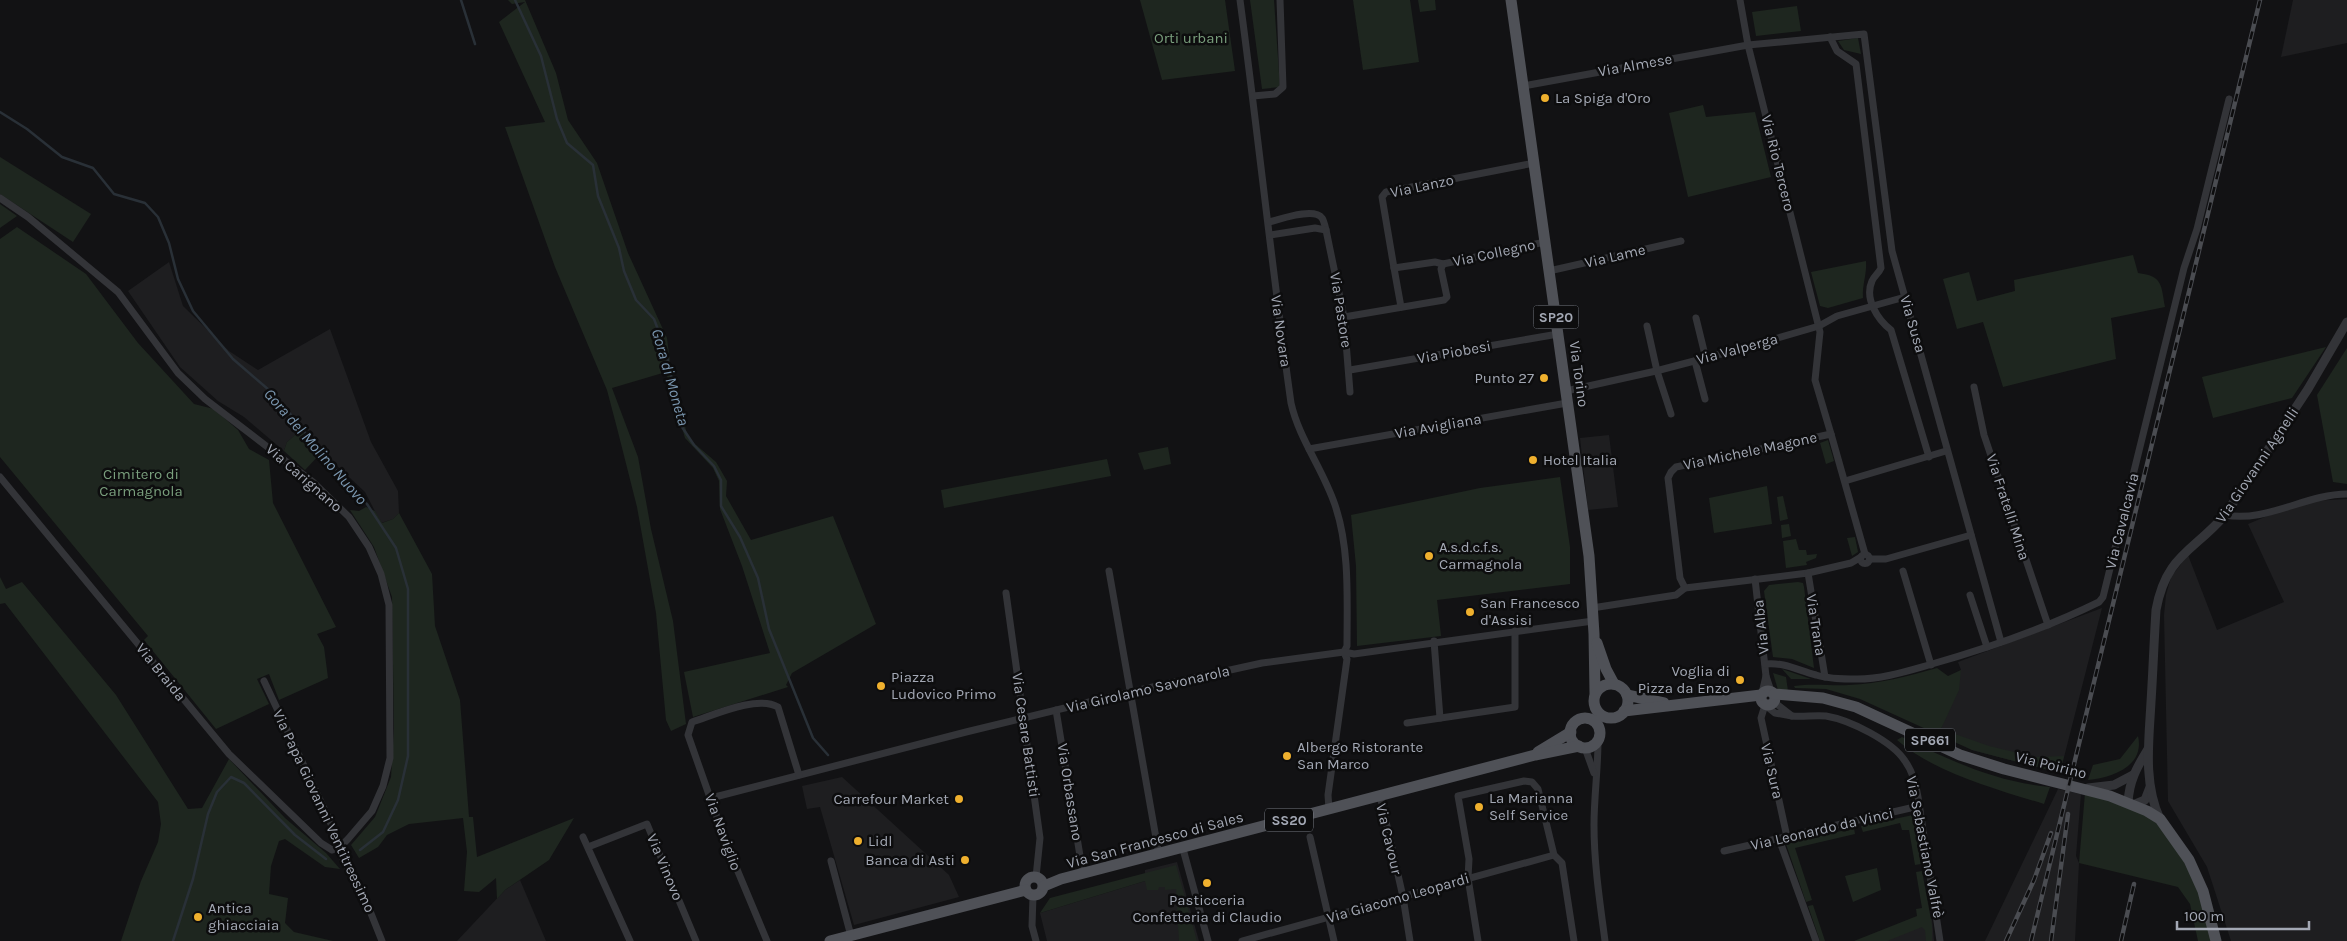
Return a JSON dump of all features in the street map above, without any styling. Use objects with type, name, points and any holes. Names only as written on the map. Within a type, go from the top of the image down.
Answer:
[{"type":"main road","name":"Via Torino","points":[[1511,0],[1589,556],[1594,634],[1594,699]]},
{"type":"main road","name":"Via Torino","points":[[1594,634],[1606,669],[1614,684]]},
{"type":"main road","points":[[1594,699],[1600,714],[1610,718],[1616,718],[1627,706],[1627,695],[1624,690],[1614,684],[1603,686],[1594,699],[1583,718],[1574,723],[1571,732],[1572,740],[1582,747],[1594,744],[1610,718]]},
{"type":"main road","name":"Via Poirino","points":[[1627,695],[1673,705]]},
{"type":"main road","name":"Via Poirino","points":[[1624,711],[1767,697],[1823,698],[1856,707],[1960,755],[2004,769],[2084,789],[2130,804],[2160,819],[2189,860],[2203,891],[2216,941]]},
{"type":"main road","points":[[1583,718],[1596,723],[1599,736]]},
{"type":"main road","name":"Via San Francesco di Sales","points":[[1535,755],[1571,732]]},
{"type":"main road","name":"Via San Francesco di Sales","points":[[1044,886],[1061,879],[1183,849],[1380,795],[1535,755],[1582,747]]},
{"type":"main road","points":[[830,941],[849,938],[1030,893],[1042,892],[1044,886],[1042,881],[1036,877],[1028,880],[1025,885],[1030,893]]},
{"type":"street","name":"Via Novara","points":[[1240,0],[1269,222],[1274,285],[1291,403],[1295,422],[1326,481],[1336,506],[1346,578],[1347,646],[1344,652],[1347,659],[1328,794],[1329,809]]},
{"type":"street","points":[[1253,96],[1275,94],[1283,87],[1280,0]]},
{"type":"street","name":"Via Rio Tercero","points":[[1740,0],[1748,45],[1819,326]]},
{"type":"street","name":"Via Susa","points":[[1748,45],[1864,34],[1892,251],[1947,443],[1946,451],[2001,642]]},
{"type":"street","points":[[1830,37],[1837,51],[1856,64],[1881,268],[1871,282],[1870,293],[1873,306]]},
{"type":"street","name":"Via Almese","points":[[1522,86],[1748,45]]},
{"type":"street","name":"Via Cavalcavia","points":[[1765,664],[1781,663],[1825,677],[1859,679],[1894,675],[1987,647],[2048,625],[2099,602],[2103,597],[2184,268],[2197,229],[2229,99]]},
{"type":"street","name":"Via Lanzo","points":[[1401,307],[1382,197],[1386,192],[1534,163]]},
{"type":"street","name":"Via Carignano","points":[[0,198],[28,217],[118,292],[178,373],[205,399],[312,482],[349,517],[369,547],[380,574],[389,606],[390,758],[384,786],[372,811],[348,839],[337,848]]},
{"type":"street","points":[[1269,222],[1308,213],[1316,214],[1321,218],[1326,230]]},
{"type":"street","points":[[1270,235],[1315,228],[1326,230]]},
{"type":"street","name":"Via Pastore","points":[[1326,230],[1344,317],[1350,370],[1350,392]]},
{"type":"street","name":"Via Lame","points":[[1549,271],[1681,241]]},
{"type":"street","name":"Via Collegno","points":[[1394,268],[1435,262],[1443,264],[1545,242]]},
{"type":"street","points":[[1344,317],[1444,300],[1447,297],[1441,269],[1443,264]]},
{"type":"street","name":"Via Valperga","points":[[1566,391],[1706,359],[1819,326],[1837,316],[1905,297]]},
{"type":"street","name":"Via Susa","points":[[1873,306],[1878,317],[1892,330],[1929,456]]},
{"type":"street","points":[[1696,318],[1706,359]]},
{"type":"street","name":"Via Giovanni Agnelli","points":[[2160,819],[2155,808],[2150,785],[2148,748],[2156,610],[2159,594],[2168,572],[2186,550],[2214,528],[2226,515],[2308,389],[2347,322]]},
{"type":"street","points":[[1647,326],[1657,371],[1671,414]]},
{"type":"street","name":"Via Michele Magone","points":[[1819,326],[1815,380],[1845,481],[1865,558]]},
{"type":"street","name":"Via Piobesi","points":[[1350,370],[1558,334]]},
{"type":"street","points":[[1695,361],[1705,398]]},
{"type":"street","name":"Via Fratelli Mina","points":[[1974,387],[1984,435],[2048,625]]},
{"type":"street","name":"Via Avigliana","points":[[1309,449],[1568,403]]},
{"type":"street","name":"Via Michele Magone","points":[[1685,588],[1680,578],[1668,478],[1671,472],[1676,467],[1831,434]]},
{"type":"street","points":[[1845,481],[1946,451]]},
{"type":"street","name":"Via Braida","points":[[0,477],[229,754],[320,843],[332,850],[337,848]]},
{"type":"street","points":[[2226,515],[2252,516],[2312,498],[2347,494]]},
{"type":"street","points":[[1592,608],[1676,595],[1685,588],[1692,589],[1808,572],[1865,558],[1886,559],[1971,535]]},
{"type":"street","points":[[1108,571],[1159,855]]},
{"type":"street","name":"Via Trana","points":[[1808,572],[1825,677]]},
{"type":"street","points":[[1903,572],[1931,664]]},
{"type":"street","name":"Via Alba","points":[[1755,579],[1767,697]]},
{"type":"street","name":"Via Cesare Battisti","points":[[1006,593],[1040,838],[1036,877]]},
{"type":"street","points":[[1970,595],[1987,647]]},
{"type":"street","name":"Via Girolamo Savonarola","points":[[711,798],[1023,718],[1262,663],[1344,652],[1354,654],[1593,621]]},
{"type":"street","points":[[1407,723],[1515,707],[1515,631]]},
{"type":"street","points":[[1434,642],[1440,718]]},
{"type":"street","name":"Via Papa Giovanni Ventitreesimo","points":[[264,681],[329,819],[335,834],[337,848],[370,910],[382,941]]},
{"type":"street","name":"Via Sebastiano Valfrè","points":[[1767,697],[1792,716],[1820,716],[1837,719],[1865,731],[1888,744],[1906,761],[1912,774],[1920,806],[1940,941]]},
{"type":"street","name":"Via Sura","points":[[1767,697],[1762,724],[1787,837]]},
{"type":"street","name":"Via Naviglio","points":[[767,941],[726,843],[688,735],[692,722],[737,707],[770,702],[778,706],[799,775]]},
{"type":"street","name":"Via Orbassano","points":[[1056,710],[1083,874]]},
{"type":"street","points":[[1599,736],[1598,760],[1594,775],[1596,874],[1605,941]]},
{"type":"street","points":[[1582,747],[1594,775]]},
{"type":"street","points":[[2148,748],[2132,775],[2128,788],[2130,804],[2145,800],[2150,785]]},
{"type":"street","points":[[2084,789],[2114,785],[2132,775]]},
{"type":"street","points":[[1478,941],[1468,878],[1469,859],[1458,796],[1524,781],[1532,782],[1538,789],[1554,855],[1562,863],[1574,941]]},
{"type":"street","name":"Via Cavour","points":[[1380,795],[1403,897],[1410,941]]},
{"type":"street","name":"Via Leonardo da Vinci","points":[[1724,851],[1920,806]]},
{"type":"street","name":"Via Vinovo","points":[[588,847],[647,824],[696,941]]},
{"type":"street","points":[[1310,837],[1334,941]]},
{"type":"street","points":[[583,838],[630,941]]},
{"type":"street","points":[[1779,839],[1816,941]]},
{"type":"street","points":[[1183,849],[1208,941]]},
{"type":"street","name":"Via Giacomo Leopardi","points":[[1242,941],[1554,855]]},
{"type":"street","points":[[831,861],[849,938]]},
{"type":"street","points":[[1030,893],[1032,926],[1036,941]]},
{"type":"shaded area","points":[[2293,0],[2347,0],[2347,43],[2281,57]]},
{"type":"shaded area","points":[[169,262],[183,306],[229,351],[258,370],[330,329],[371,442],[398,491],[399,513],[393,519],[381,523],[365,492],[334,463],[305,427],[287,442],[284,451],[244,417],[218,401],[180,367],[128,291]]},
{"type":"shaded area","points":[[1609,435],[1618,507],[1588,510],[1580,438]]},
{"type":"shaded area","points":[[2347,499],[2347,941],[2231,941],[2207,867],[2168,801],[2164,615],[2166,595],[2171,577],[2188,555],[2217,630],[2284,602],[2248,524],[2312,501]]},
{"type":"shaded area","points":[[2102,608],[2060,773],[1972,750],[1941,729],[1961,670],[1958,662]]},
{"type":"shaded area","points":[[842,777],[949,875],[959,897],[854,925],[820,807],[807,809],[802,786]]},
{"type":"shaded area","points":[[2058,789],[2081,794],[2076,856],[2079,863],[2075,941],[1985,941]]},
{"type":"shaded area","points":[[1177,862],[1199,941],[1047,941],[1040,913],[1145,881],[1145,870]]},
{"type":"shaded area","points":[[520,880],[546,941],[457,941],[505,890]]},
{"type":"shaded area","points":[[1932,919],[1934,941],[1875,941]]},
{"type":"green space","points":[[508,0],[525,0],[556,73],[568,120],[597,163],[628,253],[667,338],[671,370],[688,438],[716,462],[727,481],[726,496],[751,540],[833,516],[876,624],[792,673],[786,685],[788,687],[693,717],[684,672],[770,653],[742,566],[720,509],[719,481],[713,468],[685,438],[666,372],[612,388],[638,457],[651,529],[673,621],[686,724],[671,731],[666,720],[656,613],[637,507],[607,390],[555,267],[505,127],[545,122],[499,22],[525,2],[512,4]]},
{"type":"green space","name":"Orti urbani","points":[[1140,0],[1225,0],[1235,71],[1162,80]]},
{"type":"green space","points":[[1250,0],[1274,0],[1280,87],[1262,89]]},
{"type":"green space","points":[[1353,0],[1410,0],[1419,62],[1363,70]]},
{"type":"green space","points":[[1418,0],[1435,0],[1436,10],[1420,12]]},
{"type":"green space","points":[[1797,6],[1801,31],[1756,36],[1752,12]]},
{"type":"green space","points":[[1858,38],[1861,54],[1844,50],[1838,41]]},
{"type":"green space","points":[[1703,105],[1706,117],[1755,112],[1771,177],[1688,197],[1669,113]]},
{"type":"green space","points":[[0,157],[91,214],[73,242],[0,194]]},
{"type":"green space","points":[[0,204],[17,216],[0,228]]},
{"type":"green space","name":"Cimitero di Carmagnola","points":[[17,227],[86,274],[138,343],[194,404],[214,409],[238,430],[249,449],[269,460],[273,503],[336,627],[317,634],[324,647],[328,678],[279,700],[269,674],[257,679],[269,704],[216,729],[144,640],[148,636],[0,457],[0,239]]},
{"type":"green space","points":[[2133,255],[2138,273],[2152,276],[2159,283],[2165,307],[2111,318],[2116,359],[2003,387],[1983,322],[1957,329],[1943,279],[1969,272],[1977,301],[2015,291],[2014,280]]},
{"type":"green space","points":[[1866,261],[1863,298],[1828,308],[1820,306],[1811,272]]},
{"type":"green space","points":[[2326,347],[2292,398],[2213,418],[2202,377]]},
{"type":"green space","points":[[2347,348],[2347,484],[2333,482],[2317,395]]},
{"type":"green space","points":[[301,430],[320,454],[305,470],[284,451],[287,442]]},
{"type":"green space","points":[[1828,440],[1834,461],[1826,464],[1820,443]]},
{"type":"green space","points":[[1168,447],[1171,464],[1144,470],[1138,453]]},
{"type":"green space","points":[[1107,459],[1111,476],[944,508],[941,490]]},
{"type":"green space","name":"A.s.d.c.f.s. Carmagnola","points":[[1560,477],[1570,547],[1570,584],[1437,600],[1441,636],[1357,646],[1356,566],[1351,515],[1480,488]]},
{"type":"green space","points":[[1767,486],[1772,524],[1714,533],[1709,498]]},
{"type":"green space","points":[[1783,496],[1788,519],[1780,521],[1777,497]]},
{"type":"green space","points":[[366,507],[375,511],[382,523],[393,519],[399,513],[432,574],[435,626],[460,700],[469,817],[473,817],[477,857],[574,818],[549,860],[505,890],[497,899],[496,878],[479,892],[464,891],[467,852],[463,818],[409,824],[387,835],[378,847],[359,858],[351,845],[375,817],[391,777],[394,729],[392,597],[374,547],[350,510],[359,511]]},
{"type":"green space","points":[[1789,524],[1791,536],[1782,538],[1781,525]]},
{"type":"green space","points":[[1855,537],[1858,552],[1852,556],[1847,538]]},
{"type":"green space","points":[[1796,539],[1799,550],[1806,550],[1807,555],[1817,554],[1816,558],[1806,562],[1807,565],[1786,568],[1783,541]]},
{"type":"green space","points":[[0,577],[6,589],[22,582],[116,695],[188,809],[202,808],[229,759],[285,818],[326,853],[340,869],[325,867],[285,839],[279,841],[271,866],[269,894],[288,898],[285,923],[294,932],[333,941],[121,941],[141,881],[158,842],[161,824],[158,802],[5,603],[0,604]]},
{"type":"green space","points":[[1803,583],[1804,587],[1814,668],[1792,659],[1773,657],[1764,591],[1769,585]]},
{"type":"green space","points":[[1937,668],[1948,676],[1961,670],[1959,690],[1941,729],[1989,746],[2035,757],[2064,756],[2060,773],[1972,750],[1860,699],[1826,689],[1795,688],[1794,686],[1871,683]]},
{"type":"green space","points":[[1782,669],[1811,679],[1791,679]]},
{"type":"green space","points":[[1773,673],[1786,677],[1788,691],[1778,690]]},
{"type":"green space","points":[[2138,736],[2139,746],[2137,755],[2132,763],[2116,773],[2088,780],[2093,765],[2120,759]]},
{"type":"green space","points":[[1902,737],[1974,769],[2011,780],[2050,787],[2044,804],[1947,771],[1929,762],[1897,740]]},
{"type":"green space","points":[[2085,793],[2120,803],[2152,819],[2170,836],[2201,893],[2212,941],[2198,941],[2190,904],[2178,887],[2079,863]]},
{"type":"green space","points":[[1913,815],[1921,864],[1915,865],[1909,830],[1902,830],[1900,823],[1863,832],[1861,826]]},
{"type":"green space","points":[[1854,828],[1855,834],[1795,848],[1812,900],[1806,902],[1786,844]]},
{"type":"green space","points":[[1176,865],[1197,941],[1179,941],[1176,889],[1165,890],[1165,887],[1159,887],[1158,890],[1147,890],[1145,881],[1040,913],[1050,898]]},
{"type":"green space","points":[[1877,868],[1881,890],[1853,902],[1845,876]]},
{"type":"green space","points":[[1922,871],[1932,925],[1932,941],[1926,941],[1925,930],[1922,927],[1887,941],[1854,941],[1917,916],[1916,909],[1922,908],[1916,872]]},
{"type":"green space","points":[[1813,905],[1825,941],[1820,941],[1808,906]]},
{"type":"waterway","points":[[461,0],[475,44]]},
{"type":"waterway","name":"Gora di Moneta","points":[[515,0],[541,56],[557,119],[567,143],[593,165],[598,196],[619,248],[624,271],[636,300],[654,319],[665,348],[682,427],[694,445],[714,466],[721,480],[721,506],[740,537],[758,578],[769,629],[813,738],[828,755]]},
{"type":"waterway","name":"Gora del Molino Nuovo","points":[[0,112],[27,129],[62,157],[93,168],[114,194],[145,203],[158,217],[169,243],[178,279],[193,311],[233,359],[276,396],[325,458],[367,504],[396,548],[408,589],[408,756],[398,800],[383,832],[360,850]]},
{"type":"waterway","name":"Gora del Molino Nuovo","points":[[173,941],[193,879],[208,814],[217,792],[231,777],[244,783],[295,835],[326,859]]},
{"type":"railway","points":[[2031,941],[2260,0]]},
{"type":"railway","points":[[2051,941],[2068,814]]},
{"type":"railway","points":[[2006,941],[2034,880],[2051,833]]},
{"type":"railway","points":[[2121,941],[2134,884]]},
{"type":"place","name":"La Spiga d'Oro","points":[[1545,98]]},
{"type":"place","name":"Punto 27","points":[[1544,378]]},
{"type":"place","name":"Hotel Italia","points":[[1533,460]]},
{"type":"place","name":"A.s.d.c.f.s. Carmagnola","points":[[1429,556]]},
{"type":"place","name":"San Francesco d'Assisi","points":[[1470,612]]},
{"type":"place","name":"Voglia di Pizza da Enzo","points":[[1740,680]]},
{"type":"place","name":"Piazza Ludovico Primo","points":[[881,686]]},
{"type":"place","name":"Albergo Ristorante San Marco","points":[[1287,756]]},
{"type":"place","name":"Carrefour Market","points":[[959,799]]},
{"type":"place","name":"La Marianna Self Service","points":[[1479,807]]},
{"type":"place","name":"Lidl","points":[[858,841]]},
{"type":"place","name":"Banca di Asti","points":[[965,860]]},
{"type":"place","name":"Pasticceria Confetteria di Claudio","points":[[1207,883]]},
{"type":"place","name":"Antica ghiacciaia","points":[[198,917]]}]
